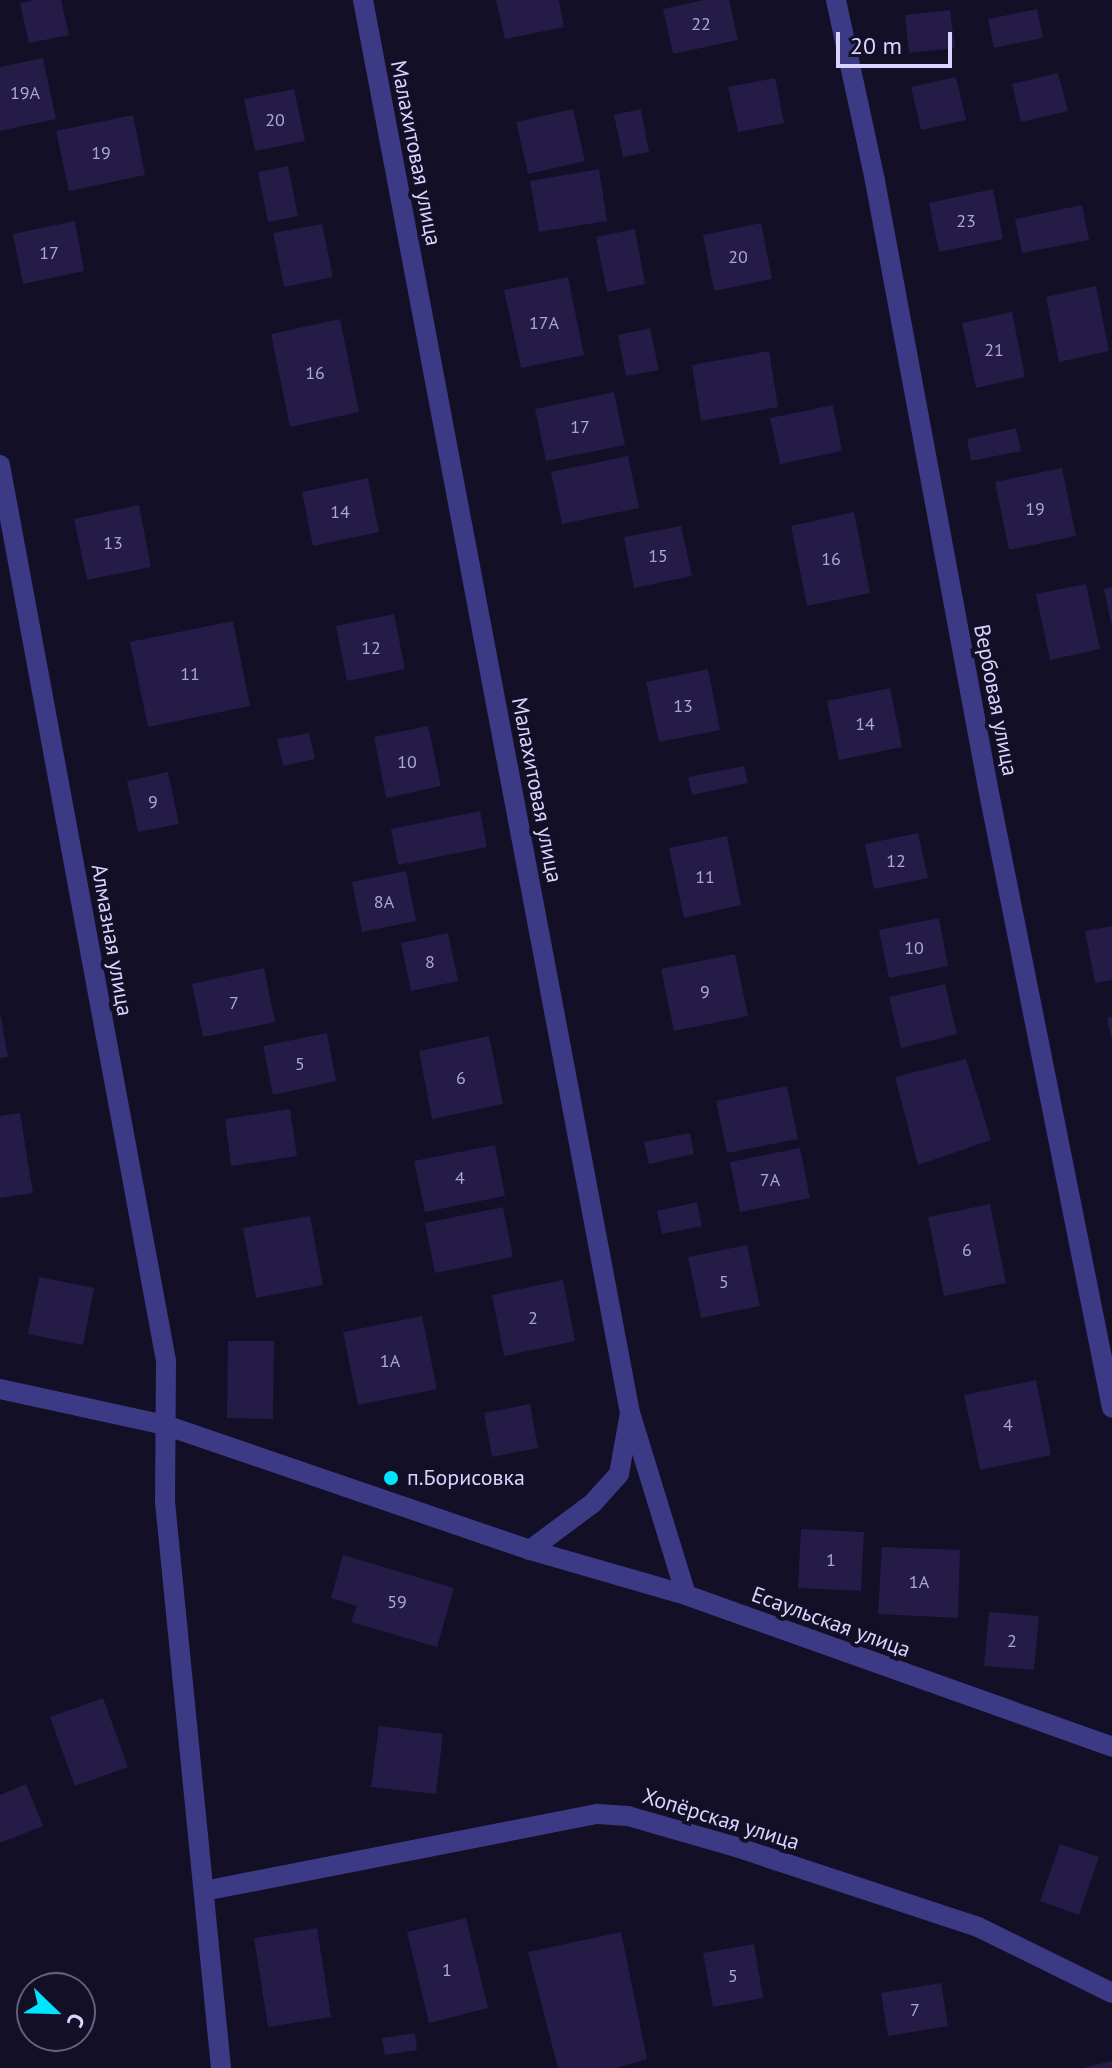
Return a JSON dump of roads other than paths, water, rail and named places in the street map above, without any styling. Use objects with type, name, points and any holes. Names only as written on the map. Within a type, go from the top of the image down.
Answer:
[{"type":"street","name":"Малахитовая улица","points":[[363,0],[630,1413],[619,1474],[593,1503],[530,1550]]},
{"type":"street","name":"Вербовая улица","points":[[836,0],[875,181],[991,804],[1112,1408]]},
{"type":"street","name":"Алмазная улица","points":[[0,465],[166,1361],[165,1502],[221,2068]]},
{"type":"street","name":"Есаульская улица","points":[[0,1389],[165,1425],[530,1550],[686,1595],[1112,1747]]},
{"type":"street","points":[[630,1413],[686,1595]]},
{"type":"street","name":"Хопёрская улица","points":[[204,1891],[598,1814],[628,1816],[736,1847],[978,1927],[1112,1993]]},
{"type":"place","name":"п.Борисовка","points":[[391,1478]]}]
